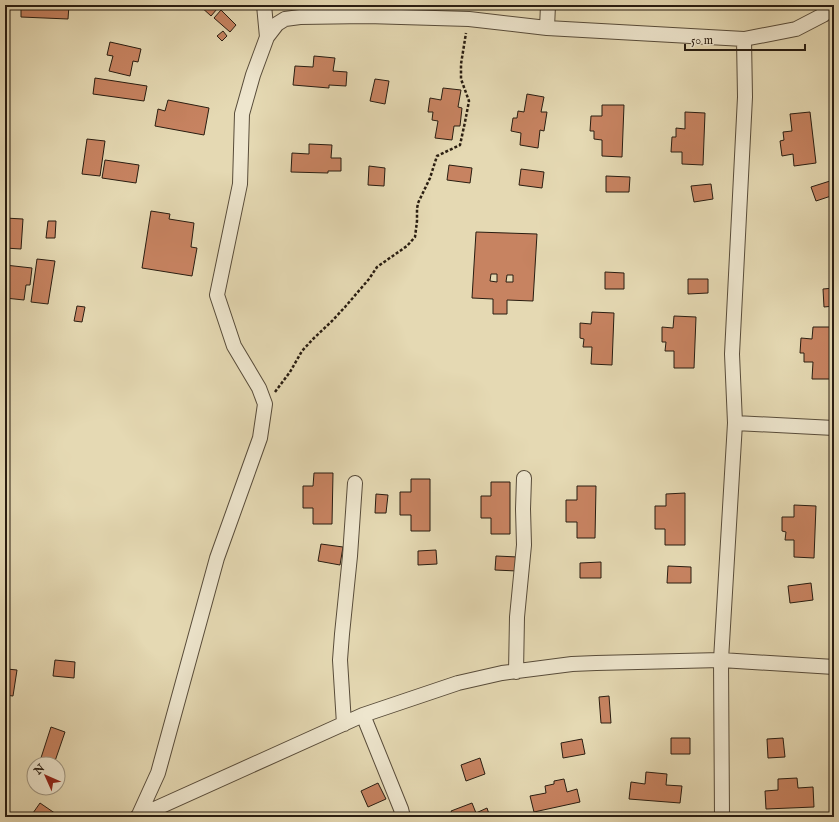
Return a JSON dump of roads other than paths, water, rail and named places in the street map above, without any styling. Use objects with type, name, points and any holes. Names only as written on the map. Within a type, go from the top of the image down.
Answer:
[{"type":"street","points":[[264,5],[267,37]]},
{"type":"street","points":[[547,28],[548,5]]},
{"type":"street","points":[[138,817],[158,773],[217,558],[260,438],[265,404],[259,388],[234,346],[217,295],[240,184],[242,114],[253,75],[267,37],[277,24],[285,19],[300,17],[367,16],[469,19],[547,28],[744,39],[796,29],[823,15],[834,5]]},
{"type":"street","points":[[722,817],[720,660],[735,423],[732,354],[745,97],[744,39]]},
{"type":"street","points":[[735,423],[834,428]]},
{"type":"street","points":[[516,672],[516,617],[524,545],[524,478]]},
{"type":"street","points":[[344,724],[341,654],[356,483]]},
{"type":"street","points":[[138,817],[363,716],[458,683],[502,673],[572,664],[720,660],[834,667]]},
{"type":"street","points":[[363,716],[404,817]]}]
